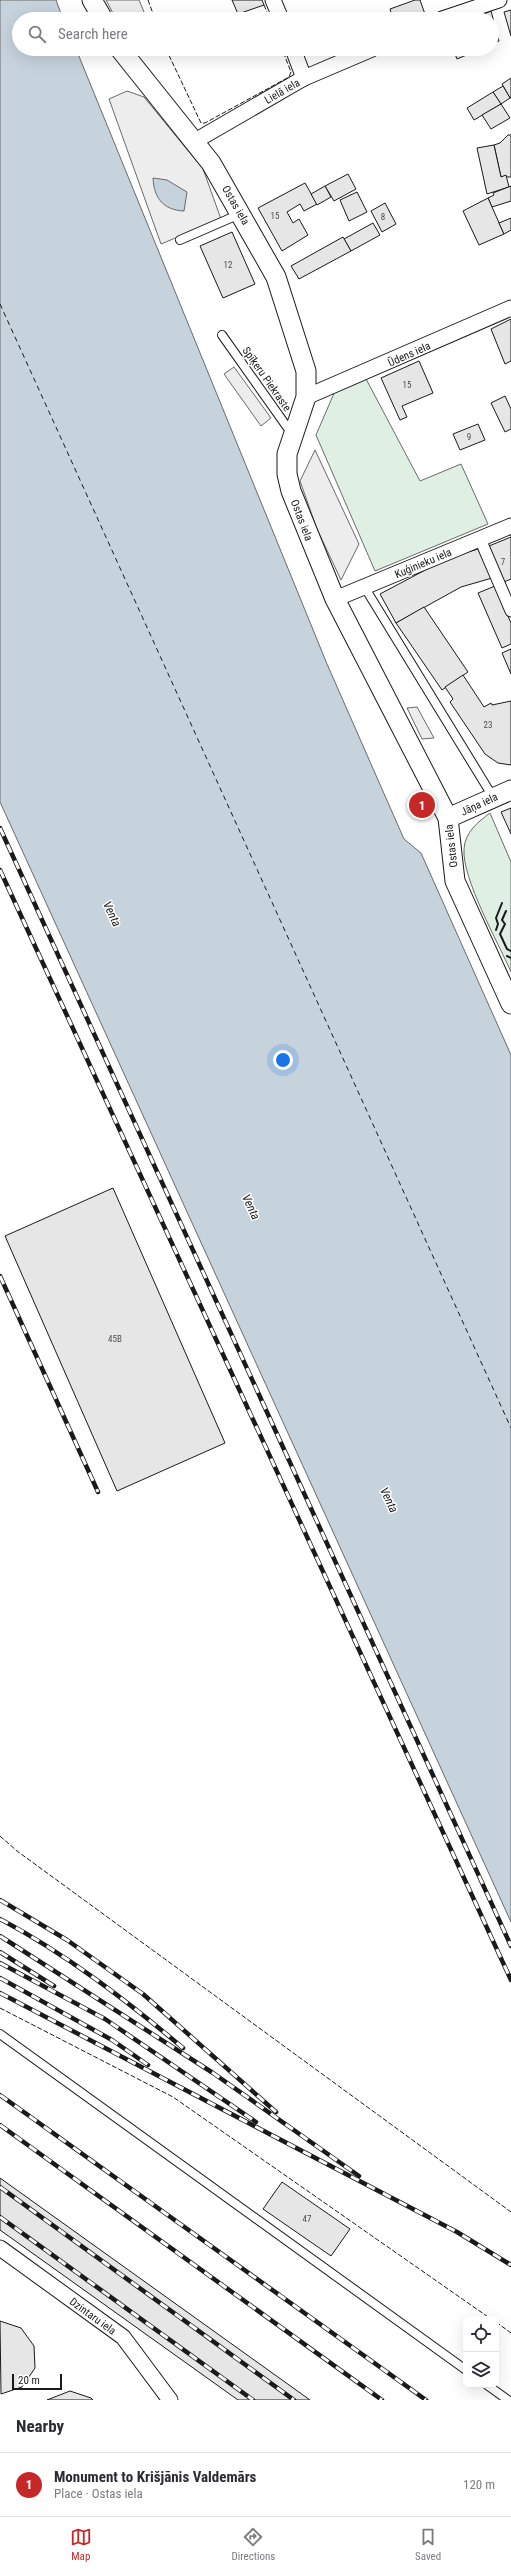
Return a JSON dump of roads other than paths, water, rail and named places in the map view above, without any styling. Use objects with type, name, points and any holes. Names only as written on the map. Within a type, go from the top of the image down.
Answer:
[{"type":"street","points":[[92,0],[99,12]]},
{"type":"street","points":[[273,0],[278,12]]},
{"type":"street","points":[[463,12],[499,0]]},
{"type":"street","name":"Ostas iela","points":[[126,56],[195,140],[242,213],[276,277],[306,371],[306,398],[286,465],[291,491],[335,598],[448,818],[455,881],[511,1004]]},
{"type":"street","points":[[296,56],[304,78]]},
{"type":"street","name":"Lielā iela","points":[[195,140],[304,78],[356,56]]},
{"type":"street","name":"Ūdens iela","points":[[306,398],[511,308]]},
{"type":"street","name":"Kuģinieku iela","points":[[335,598],[365,588],[511,526]]},
{"type":"street","points":[[480,539],[511,611]]},
{"type":"street","name":"Jāņa iela","points":[[448,818],[511,790]]},
{"type":"street","name":"Dzintaru iela","points":[[0,2248],[123,2336],[170,2400]]},
{"type":"lane","points":[[180,240],[242,213]]},
{"type":"lane","name":"Spīķeru Piekraste","points":[[222,335],[294,436]]},
{"type":"lane","points":[[365,588],[493,797]]},
{"type":"lane","points":[[0,2034],[463,2368]]},
{"type":"lane","points":[[491,2388],[508,2400]]},
{"type":"water","name":"Venta","points":[[0,0],[56,0],[60,12],[12,12],[12,56],[79,56],[327,664],[404,839],[421,853],[511,1055],[511,1922],[0,802]]},
{"type":"water","points":[[153,178],[167,180],[187,192],[184,211],[170,208],[161,202],[155,191]]},
{"type":"railway","points":[[0,828],[511,1946]]},
{"type":"railway","points":[[0,870],[511,1980]]},
{"type":"railway","points":[[0,1276],[98,1492]]},
{"type":"railway","points":[[0,1900],[67,1940],[143,1994],[276,2112]]},
{"type":"railway","points":[[0,1919],[48,1947],[95,1979],[183,2048]]},
{"type":"railway","points":[[0,1936],[213,2073],[359,2176]]},
{"type":"railway","points":[[0,1952],[54,1986]]},
{"type":"railway","points":[[0,1963],[105,2019],[256,2122]]},
{"type":"railway","points":[[0,1978],[112,2040],[148,2065]]},
{"type":"railway","points":[[0,1993],[457,2232],[511,2265]]},
{"type":"railway","points":[[0,2095],[426,2400]]},
{"type":"railway","points":[[0,2125],[382,2400]]},
{"type":"railway","points":[[0,2187],[294,2400]]},
{"type":"railway","points":[[0,2217],[253,2400]]},
{"type":"place","name":"Monument to Krišjānis Valdemārs","points":[[422,805]]}]
